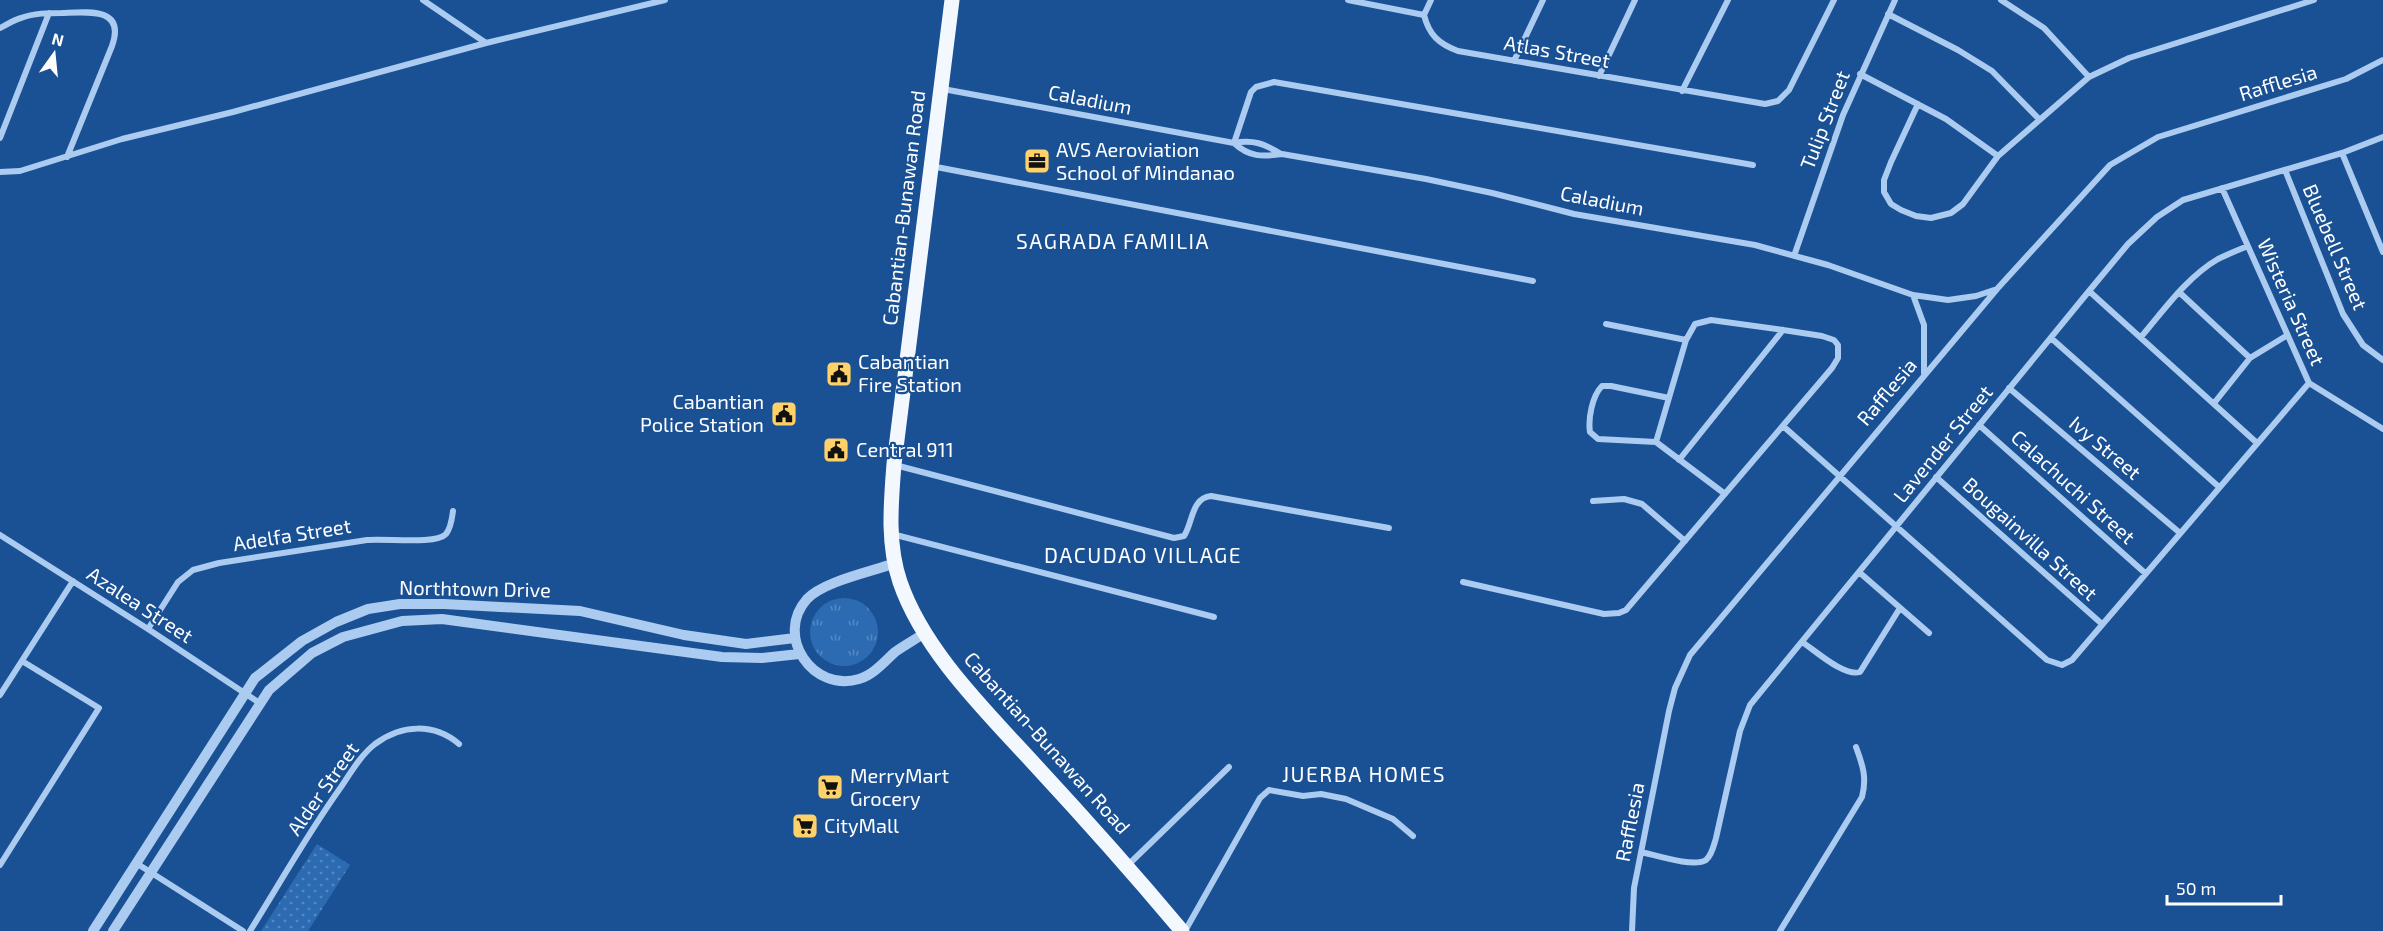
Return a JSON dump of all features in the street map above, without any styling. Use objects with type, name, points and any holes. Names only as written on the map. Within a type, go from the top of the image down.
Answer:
[{"type":"main road","name":"Cabantian-Bunawan Road","points":[[952,0],[894,464],[892,534],[895,563],[906,597],[926,632],[954,672],[979,703],[1128,866],[1184,931]]},
{"type":"street","points":[[423,0],[486,44]]},
{"type":"street","points":[[0,172],[20,171],[122,139],[665,0]]},
{"type":"street","points":[[1348,0],[1424,15],[1431,0]]},
{"type":"street","points":[[1514,61],[1543,0]]},
{"type":"street","points":[[1599,76],[1635,0]]},
{"type":"street","points":[[1682,91],[1728,0]]},
{"type":"street","name":"Atlas Street","points":[[1424,15],[1427,27],[1433,35],[1449,48],[1765,104],[1778,101],[1793,83],[1834,0]]},
{"type":"street","name":"Tulip Street","points":[[1794,256],[1843,115],[1895,0]]},
{"type":"street","points":[[2001,0],[2044,28],[2089,77]]},
{"type":"street","points":[[1918,104],[1884,180],[1884,192],[1891,204],[1916,216],[1931,218],[1951,213],[1963,204],[1998,156],[2089,77],[2128,58],[2314,0]]},
{"type":"street","points":[[0,28],[19,18],[40,13],[96,12],[103,14],[115,26],[116,34],[112,46],[67,157]]},
{"type":"street","points":[[0,138],[49,13]]},
{"type":"street","points":[[1888,14],[1958,50],[1992,71],[2039,119]]},
{"type":"street","name":"Rafflesia","points":[[1632,931],[1632,903],[1669,711],[1675,688],[1690,655],[1997,289],[2110,165],[2158,137],[2346,79],[2383,60]]},
{"type":"street","points":[[1860,75],[1946,119],[1998,156]]},
{"type":"street","points":[[1234,144],[1251,92],[1256,87],[1274,82],[1753,165]]},
{"type":"street","name":"Caladium","points":[[940,89],[1234,144],[1248,141],[1265,144],[1282,154]]},
{"type":"street","name":"Lavender Street","points":[[1641,852],[1689,863],[1699,862],[1710,855],[1744,718],[1750,705],[2128,244],[2157,217],[2183,200],[2342,153],[2383,136]]},
{"type":"street","name":"Caladium","points":[[1234,144],[1245,153],[1262,157],[1282,154],[1426,179],[1574,214],[1725,239],[1794,256],[1913,295],[1948,300],[1976,296],[1997,289]]},
{"type":"street","points":[[2342,153],[2383,252]]},
{"type":"street","points":[[930,166],[1533,281]]},
{"type":"street","name":"Bluebell Street","points":[[2285,170],[2343,314],[2363,345],[2383,360]]},
{"type":"street","name":"Wisteria Street","points":[[2222,188],[2286,336],[2309,382],[2383,429]]},
{"type":"street","points":[[2141,337],[2179,292],[2204,269],[2248,246]]},
{"type":"street","points":[[2089,291],[2215,402],[2257,443]]},
{"type":"street","points":[[2179,292],[2250,358]]},
{"type":"street","points":[[1913,295],[1924,325],[1924,374]]},
{"type":"street","points":[[1463,582],[1594,612],[1611,614],[1626,610],[1832,368],[1839,351],[1838,345],[1834,340],[1821,336],[1784,330],[1711,320],[1695,324],[1686,340],[1656,442]]},
{"type":"street","points":[[1606,324],[1686,340]]},
{"type":"street","points":[[1680,460],[1784,330]]},
{"type":"street","points":[[2215,402],[2250,358],[2286,336]]},
{"type":"street","points":[[2051,338],[2219,487]]},
{"type":"street","points":[[1783,426],[2048,660],[2055,664],[2067,664],[2309,382]]},
{"type":"street","points":[[1669,398],[1606,385],[1597,393],[1589,425],[1593,436],[1605,440],[1656,442],[1725,494]]},
{"type":"street","name":"Ivy Street","points":[[2009,388],[2180,533]]},
{"type":"street","name":"Calachuchi Street","points":[[1979,425],[2145,573]]},
{"type":"street","points":[[894,464],[1174,538],[1180,538],[1187,532],[1198,501],[1205,496],[1389,528]]},
{"type":"street","name":"Bougainvilla Street","points":[[1936,477],[2102,624]]},
{"type":"street","points":[[1593,501],[1624,499],[1642,504],[1685,541]]},
{"type":"street","name":"Adelfa Street","points":[[148,629],[178,582],[192,570],[219,563],[375,539],[438,540],[446,533],[453,511]]},
{"type":"street","points":[[892,534],[1214,617]]},
{"type":"street","name":"Azalea Street","points":[[0,535],[261,704]]},
{"type":"street","points":[[895,563],[823,588],[806,600],[796,618],[795,638],[799,654],[806,664],[825,678],[848,681],[870,674],[897,651],[926,632]]},
{"type":"street","points":[[1859,572],[1929,633]]},
{"type":"street","points":[[0,695],[73,582]]},
{"type":"street","name":"Northtown Drive","points":[[93,931],[255,678],[303,641],[336,622],[368,609],[400,604],[444,604],[579,611],[684,635],[746,644],[795,638]]},
{"type":"street","points":[[1802,642],[1844,671],[1856,674],[1860,672],[1900,608]]},
{"type":"street","name":"Northtown Drive","points":[[113,931],[269,690],[312,653],[342,637],[402,621],[442,618],[746,658],[799,654]]},
{"type":"street","points":[[746,644],[746,658]]},
{"type":"street","points":[[0,865],[99,708],[22,661]]},
{"type":"street","name":"Alder Street","points":[[250,931],[331,801],[359,761],[375,744],[408,729],[425,727],[443,733],[459,744]]},
{"type":"street","points":[[1780,931],[1862,797],[1866,783],[1864,767],[1856,747]]},
{"type":"street","points":[[1128,866],[1229,767]]},
{"type":"street","points":[[1184,931],[1260,798],[1269,790],[1303,796],[1321,794],[1346,799],[1393,819],[1413,836]]},
{"type":"street","points":[[136,863],[243,931]]},
{"type":"green space","points":[[837,598],[851,598],[863,603],[873,613],[878,632],[873,651],[863,661],[851,666],[837,666],[825,661],[815,651],[810,639],[810,625],[815,613],[825,603]]},
{"type":"green space","points":[[317,844],[350,865],[308,931],[261,931]]},
{"type":"place","name":"AVS Aeroviation School of Mindanao","points":[[1037,161]]},
{"type":"place","name":"Cabantian Fire Station","points":[[839,374]]},
{"type":"place","name":"Cabantian Police Station","points":[[784,414]]},
{"type":"place","name":"Central 911","points":[[836,450]]},
{"type":"place","name":"MerryMart Grocery","points":[[830,787]]},
{"type":"place","name":"CityMall","points":[[805,826]]},
{"type":"district","name":"SAGRADA FAMILIA","points":[[1113,242]]},
{"type":"district","name":"DACUDAO VILLAGE","points":[[1143,556]]},
{"type":"district","name":"JUERBA HOMES","points":[[1364,775]]}]
